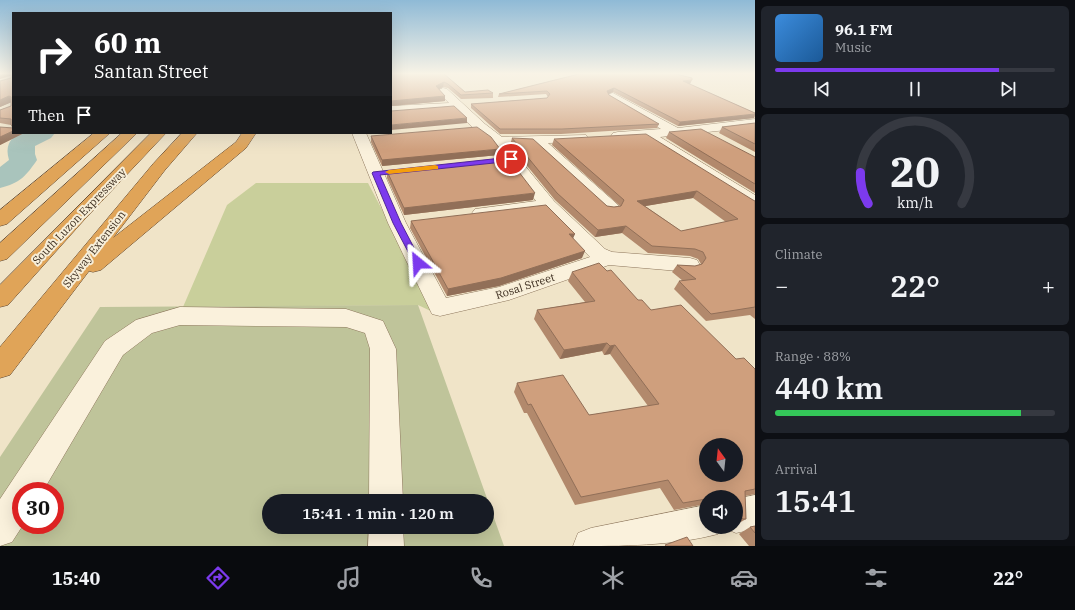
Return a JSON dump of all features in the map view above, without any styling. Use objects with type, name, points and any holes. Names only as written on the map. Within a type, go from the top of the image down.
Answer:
[{"type":"highway","points":[[0,220],[102,134]]},
{"type":"highway","name":"South Luzon Expressway","points":[[0,254],[129,134]]},
{"type":"highway","name":"South Luzon Expressway","points":[[0,300],[77,216],[158,134]]},
{"type":"highway","name":"Skyway Extension","points":[[0,367],[159,167],[189,134]]},
{"type":"highway","points":[[62,290],[241,145],[248,134]]},
{"type":"street","points":[[450,98],[480,127],[496,139],[548,205],[590,247],[608,258],[690,265]]},
{"type":"street","points":[[617,98],[676,132]]},
{"type":"street","points":[[392,110],[473,105]]},
{"type":"street","points":[[496,139],[536,140],[647,135],[755,123]]},
{"type":"street","points":[[464,129],[480,127]]},
{"type":"street","points":[[701,130],[721,141]]},
{"type":"street","points":[[377,136],[360,135],[376,173],[392,172]]},
{"type":"street","points":[[647,135],[755,202]]},
{"type":"street","points":[[536,140],[612,208]]},
{"type":"street","points":[[495,161],[511,159]]},
{"type":"street","name":"Rosal Street","points":[[376,173],[407,222],[440,308],[501,294],[608,258]]},
{"type":"street","points":[[462,216],[548,205]]},
{"type":"street","points":[[31,482],[114,348],[144,326],[180,316],[346,318],[375,327],[383,349],[386,494]]},
{"type":"street","points":[[0,530],[12,511]]},
{"type":"street","points":[[743,515],[755,512]]},
{"type":"street","points":[[591,546],[699,523]]},
{"type":"street","points":[[386,534],[386,546]]},
{"type":"green space","points":[[256,183],[368,183],[437,314],[418,305],[183,307],[227,205]]},
{"type":"green space","points":[[418,305],[485,494],[262,494],[262,534],[494,534],[494,518],[504,546],[0,546],[0,457],[100,307]]},
{"type":"building","points":[[12,98],[12,126],[11,119],[0,118],[0,110],[11,106]]},
{"type":"building","points":[[392,98],[418,98],[392,101]]},
{"type":"building","points":[[541,98],[615,98],[659,124],[562,129],[500,129],[471,104]]},
{"type":"building","points":[[634,98],[722,98],[755,113],[755,114],[680,122]]},
{"type":"building","points":[[454,106],[467,118],[392,125],[392,111]]},
{"type":"building","points":[[755,123],[755,144],[722,127]]},
{"type":"building","points":[[0,127],[12,128],[12,131],[0,137]]},
{"type":"building","points":[[477,127],[491,137],[500,149],[382,160],[371,136]]},
{"type":"building","points":[[701,129],[755,157],[755,184],[669,132]]},
{"type":"building","points":[[646,134],[755,201],[755,307],[711,314],[679,281],[696,279],[677,265],[695,266],[702,264],[706,258],[703,252],[695,249],[652,246],[626,226],[598,230],[557,193],[512,138],[533,139],[607,206],[621,206],[624,200],[554,139]],"holes":[[[697,191],[738,219],[681,231],[637,201]]]},
{"type":"building","points":[[509,159],[535,193],[404,208],[387,171]]},
{"type":"building","points":[[546,205],[575,234],[569,234],[585,251],[501,278],[448,289],[411,221]]},
{"type":"building","points":[[599,263],[607,271],[611,270],[638,300],[642,300],[651,310],[681,305],[736,359],[744,358],[755,369],[755,489],[745,491],[746,519],[743,519],[743,490],[699,490],[699,500],[683,503],[668,480],[581,497],[531,404],[528,405],[517,383],[563,375],[589,415],[659,404],[615,345],[610,346],[607,343],[564,350],[537,310],[595,301],[572,272]]},
{"type":"building","points":[[755,526],[755,533],[750,527]]},
{"type":"building","points":[[687,537],[693,546],[665,545]]},
{"type":"waterway","points":[[0,179],[16,170],[23,160],[21,154],[22,142],[40,134]]},
{"type":"slow traffic","points":[[389,172],[435,167]]},
{"type":"route","points":[[418,263],[397,223],[376,173],[511,159]]}]
